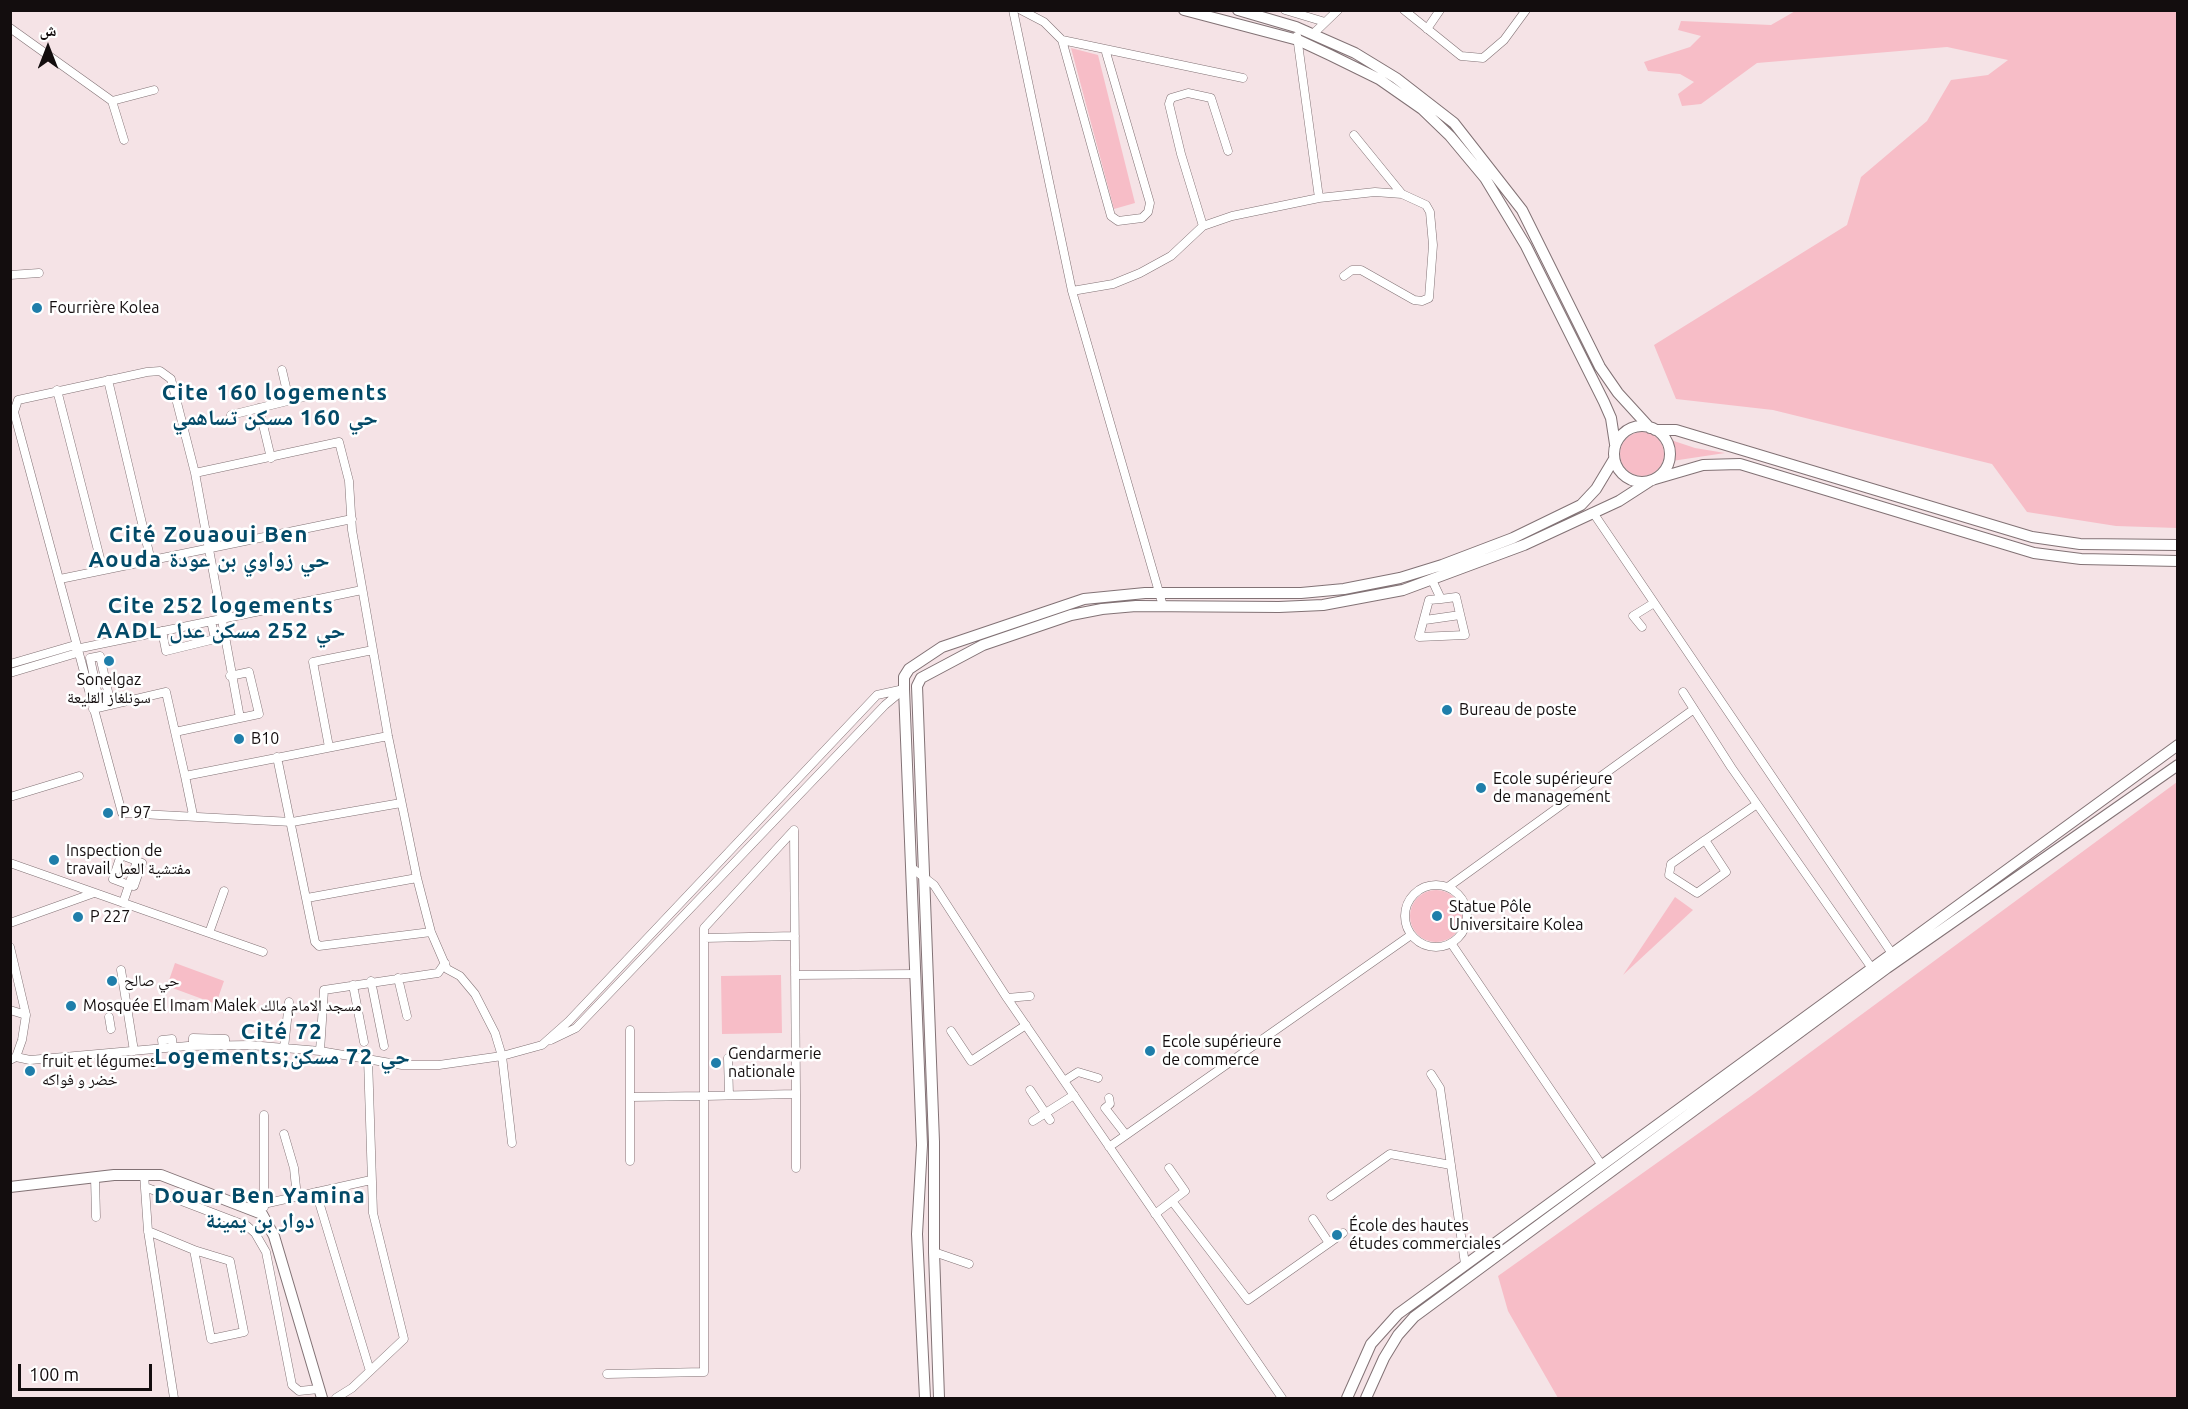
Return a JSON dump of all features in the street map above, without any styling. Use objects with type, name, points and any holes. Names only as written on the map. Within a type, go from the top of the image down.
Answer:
[{"type":"main road","points":[[925,1398],[917,1234],[922,1145],[904,689],[904,677],[909,669],[942,647],[1084,599],[1106,595],[1160,593],[1301,593],[1344,589],[1400,578],[1442,566],[1513,538],[1581,505],[1596,489],[1614,459],[1615,444],[1608,410],[1551,293],[1507,212],[1469,157],[1422,109],[1387,84],[1298,40],[1184,10]]},
{"type":"main road","points":[[939,1398],[934,1252],[934,1142],[917,686],[921,678],[934,669],[983,645],[1071,615],[1102,609],[1163,606],[1279,608],[1323,605],[1403,590],[1524,545],[1594,514],[1652,480],[1668,465],[1670,455],[1668,445],[1618,393],[1600,367],[1522,210],[1470,141],[1436,107],[1396,78],[1355,53],[1296,27],[1238,10]]},
{"type":"main road","points":[[1615,444],[1630,429],[1676,430],[2032,537],[2088,544],[2178,545]]},
{"type":"main road","points":[[1614,459],[1623,476],[1640,483],[1703,465],[1740,464],[2034,552],[2081,559],[2178,561]]},
{"type":"main road","points":[[904,689],[917,686]]},
{"type":"main road","points":[[1347,1398],[1371,1344],[1398,1314],[1891,952],[2178,745]]},
{"type":"main road","points":[[1366,1398],[1384,1358],[1398,1335],[1414,1317],[1887,968],[2178,765]]},
{"type":"main road","points":[[10,1186],[144,1174],[176,1179],[250,1207],[263,1209],[274,1236],[320,1394]]},
{"type":"street","points":[[1013,10],[1072,291],[1163,606]]},
{"type":"street","points":[[1021,10],[1044,22],[1062,40],[1111,216],[1118,221],[1142,218],[1148,212],[1150,202],[1105,49]]},
{"type":"street","points":[[1285,10],[1325,22]]},
{"type":"street","points":[[1313,34],[1338,10]]},
{"type":"street","points":[[1404,10],[1461,56],[1483,58],[1504,40],[1526,10]]},
{"type":"street","points":[[1427,29],[1440,10]]},
{"type":"street","points":[[1296,27],[1319,198]]},
{"type":"street","points":[[10,28],[112,101],[124,140]]},
{"type":"street","points":[[1062,40],[1244,78]]},
{"type":"street","points":[[112,101],[154,90]]},
{"type":"street","points":[[1203,226],[1181,154],[1169,104],[1171,99],[1188,93],[1211,98],[1228,151]]},
{"type":"street","points":[[1354,135],[1402,194]]},
{"type":"street","points":[[1072,291],[1113,284],[1140,273],[1171,256],[1203,226],[1232,216],[1319,198],[1375,192],[1402,194],[1426,205],[1430,212],[1433,245],[1429,298],[1422,301],[1414,300],[1361,270],[1352,270],[1344,276]]},
{"type":"street","points":[[10,274],[39,273]]},
{"type":"street","points":[[282,370],[290,400]]},
{"type":"street","points":[[240,718],[230,676],[195,473],[171,380],[167,374],[160,371],[147,372],[18,400],[14,405],[76,649],[122,813],[292,822],[401,803]]},
{"type":"street","points":[[108,380],[151,561]]},
{"type":"street","points":[[57,390],[103,570]]},
{"type":"street","points":[[231,415],[320,393]]},
{"type":"street","points":[[259,408],[272,458]]},
{"type":"street","points":[[195,473],[339,442],[349,481],[362,590],[388,736],[417,878],[431,932],[445,963],[475,994],[495,1034],[502,1056],[512,1143]]},
{"type":"street","points":[[1594,514],[1891,952],[1887,968]]},
{"type":"street","points":[[60,579],[352,519]]},
{"type":"street","points":[[1432,580],[1441,599]]},
{"type":"street","points":[[10,664],[362,590]]},
{"type":"street","points":[[1456,597],[1460,615],[1465,635],[1419,637],[1430,600],[1456,597]]},
{"type":"street","points":[[1642,627],[1633,616],[1654,603]]},
{"type":"street","points":[[1425,620],[1460,615]]},
{"type":"street","points":[[162,631],[166,651],[215,639],[211,621]]},
{"type":"street","points":[[10,673],[76,649]]},
{"type":"street","points":[[329,747],[313,662],[373,650]]},
{"type":"street","points":[[100,656],[110,702],[99,700],[90,658],[100,656]]},
{"type":"street","points":[[175,732],[259,714],[249,672],[230,676]]},
{"type":"street","points":[[543,1045],[569,1021],[877,695],[904,689]]},
{"type":"street","points":[[10,947],[14,972],[21,990],[26,1015],[13,1058],[30,1060],[113,1050],[225,1046],[320,1051],[402,1065],[438,1065],[502,1056],[543,1045],[576,1028],[885,705],[904,689]]},
{"type":"street","points":[[93,709],[110,702],[166,692],[193,815]]},
{"type":"street","points":[[1683,692],[1757,804],[1871,967]]},
{"type":"street","points":[[1448,887],[1694,709]]},
{"type":"street","points":[[185,776],[388,736]]},
{"type":"street","points":[[278,757],[313,935],[319,946],[431,932]]},
{"type":"street","points":[[10,797],[79,776]]},
{"type":"street","points":[[1705,840],[1726,872],[1697,893],[1669,875],[1671,864],[1705,840],[1757,804]]},
{"type":"street","points":[[607,1374],[704,1372],[704,928],[794,830],[795,1168]]},
{"type":"street","points":[[123,903],[129,885],[137,861],[121,855],[113,879],[129,885]]},
{"type":"street","points":[[10,863],[263,952]]},
{"type":"street","points":[[912,868],[934,885],[1007,998],[1282,1398]]},
{"type":"street","points":[[307,898],[417,878]]},
{"type":"street","points":[[1430,885],[1448,887],[1462,898],[1467,914],[1463,931],[1450,944],[1434,947],[1425,945],[1411,935],[1405,918],[1408,901],[1414,893],[1430,885]]},
{"type":"street","points":[[209,933],[224,891]]},
{"type":"street","points":[[10,923],[94,893]]},
{"type":"street","points":[[1109,1147],[1411,935]]},
{"type":"street","points":[[704,938],[795,936]]},
{"type":"street","points":[[1450,944],[1601,1164]]},
{"type":"street","points":[[320,1051],[324,990],[371,981],[438,973],[445,963]]},
{"type":"street","points":[[121,970],[134,1051]]},
{"type":"street","points":[[878,973],[878,984]]},
{"type":"street","points":[[795,975],[916,974]]},
{"type":"street","points":[[398,978],[407,1016]]},
{"type":"street","points":[[371,981],[384,1046]]},
{"type":"street","points":[[352,985],[364,1042]]},
{"type":"street","points":[[10,986],[21,990]]},
{"type":"street","points":[[1007,998],[1030,996]]},
{"type":"street","points":[[284,1048],[289,1002]]},
{"type":"street","points":[[10,1010],[26,1015]]},
{"type":"street","points":[[109,1017],[111,1029]]},
{"type":"street","points":[[951,1030],[971,1061],[1026,1025]]},
{"type":"street","points":[[630,1030],[630,1161]]},
{"type":"street","points":[[336,1398],[370,1371],[404,1339],[374,1222],[368,1058]]},
{"type":"street","points":[[728,1058],[729,1095]]},
{"type":"street","points":[[1064,1081],[1078,1072],[1098,1078]]},
{"type":"street","points":[[1431,1074],[1440,1088],[1465,1264]]},
{"type":"street","points":[[1030,1090],[1047,1117]]},
{"type":"street","points":[[630,1097],[796,1094]]},
{"type":"street","points":[[1033,1121],[1047,1117],[1074,1095]]},
{"type":"street","points":[[1110,1098],[1110,1104],[1105,1108],[1126,1135]]},
{"type":"street","points":[[264,1116],[263,1209],[297,1197],[371,1180]]},
{"type":"street","points":[[284,1134],[294,1168],[297,1197]]},
{"type":"street","points":[[1330,1196],[1390,1154],[1451,1166]]},
{"type":"street","points":[[1155,1214],[1185,1191],[1169,1168]]},
{"type":"street","points":[[144,1174],[148,1231],[174,1398]]},
{"type":"street","points":[[95,1177],[96,1217]]},
{"type":"street","points":[[145,1187],[247,1226],[255,1233],[266,1252],[292,1385],[299,1390],[320,1394]]},
{"type":"street","points":[[316,1192],[370,1371]]},
{"type":"street","points":[[1172,1201],[1248,1300],[1343,1233]]},
{"type":"street","points":[[1312,1219],[1329,1243]]},
{"type":"street","points":[[148,1231],[194,1250],[230,1261],[244,1332],[212,1339],[194,1250]]},
{"type":"street","points":[[934,1252],[969,1264]]},
{"type":"shaded area","points":[[1797,10],[2177,11],[2177,528],[2116,526],[2027,512],[1992,464],[1773,410],[1676,399],[1654,345],[1847,225],[1861,177],[1927,121],[1951,80],[1988,75],[2008,60],[1947,47],[1757,63],[1701,104],[1682,106],[1678,94],[1694,82],[1680,74],[1648,71],[1644,62],[1690,47],[1701,36],[1678,30],[1681,21],[1771,25]]},
{"type":"shaded area","points":[[1071,48],[1098,55],[1135,203],[1114,209]]},
{"type":"shaded area","points":[[1642,432],[1657,439],[1664,454],[1657,469],[1642,476],[1627,469],[1620,454],[1627,439]]},
{"type":"shaded area","points":[[1671,440],[1695,448],[1725,453],[1672,461]]},
{"type":"shaded area","points":[[2177,782],[2177,1398],[1558,1398],[1508,1311],[1498,1276],[1751,1096]]},
{"type":"shaded area","points":[[1431,890],[1441,890],[1455,897],[1462,916],[1455,935],[1441,942],[1431,942],[1421,938],[1414,931],[1410,921],[1410,911],[1414,901],[1421,894]]},
{"type":"shaded area","points":[[1675,897],[1693,910],[1623,975]]},
{"type":"shaded area","points":[[175,963],[224,981],[216,1004],[167,986]]},
{"type":"shaded area","points":[[781,975],[782,1033],[722,1034],[721,976]]},
{"type":"place","name":"Fourrière Kolea","points":[[37,308]]},
{"type":"place","name":"Sonelgaz سونلغاز القليعة","points":[[109,661]]},
{"type":"place","name":"Bureau de poste","points":[[1447,710]]},
{"type":"place","name":"B10","points":[[239,739]]},
{"type":"place","name":"Ecole supérieure de management","points":[[1481,788]]},
{"type":"place","name":"P 97","points":[[108,813]]},
{"type":"place","name":"Inspection de travail مفتشية العمل","points":[[54,860]]},
{"type":"place","name":"Statue Pôle Universitaire Kolea","points":[[1437,916]]},
{"type":"place","name":"P 227","points":[[78,917]]},
{"type":"place","name":"حي صالح","points":[[112,981]]},
{"type":"place","name":"Mosquée El Imam Malek مسجد الامام مالك","points":[[71,1006]]},
{"type":"place","name":"Ecole supérieure de commerce","points":[[1150,1051]]},
{"type":"place","name":"Gendarmerie nationale","points":[[716,1063]]},
{"type":"place","name":"fruit et légumes خضر و فواكه","points":[[30,1071]]},
{"type":"place","name":"École des hautes études commerciales","points":[[1337,1235]]},
{"type":"district","name":"Cite 160 logements حي 160 مسكن تساهمي","points":[[275,406]]},
{"type":"district","name":"Cité Zouaoui Ben Aouda حي زواوي بن عودة","points":[[209,548]]},
{"type":"district","name":"Cite 252 logements AADL حي 252 مسكن عدل","points":[[221,618]]},
{"type":"district","name":"Cité 72 Logements;حي 72 مسكن","points":[[282,1044]]},
{"type":"district","name":"Douar Ben Yamina دوار بن يمينة","points":[[260,1208]]}]
